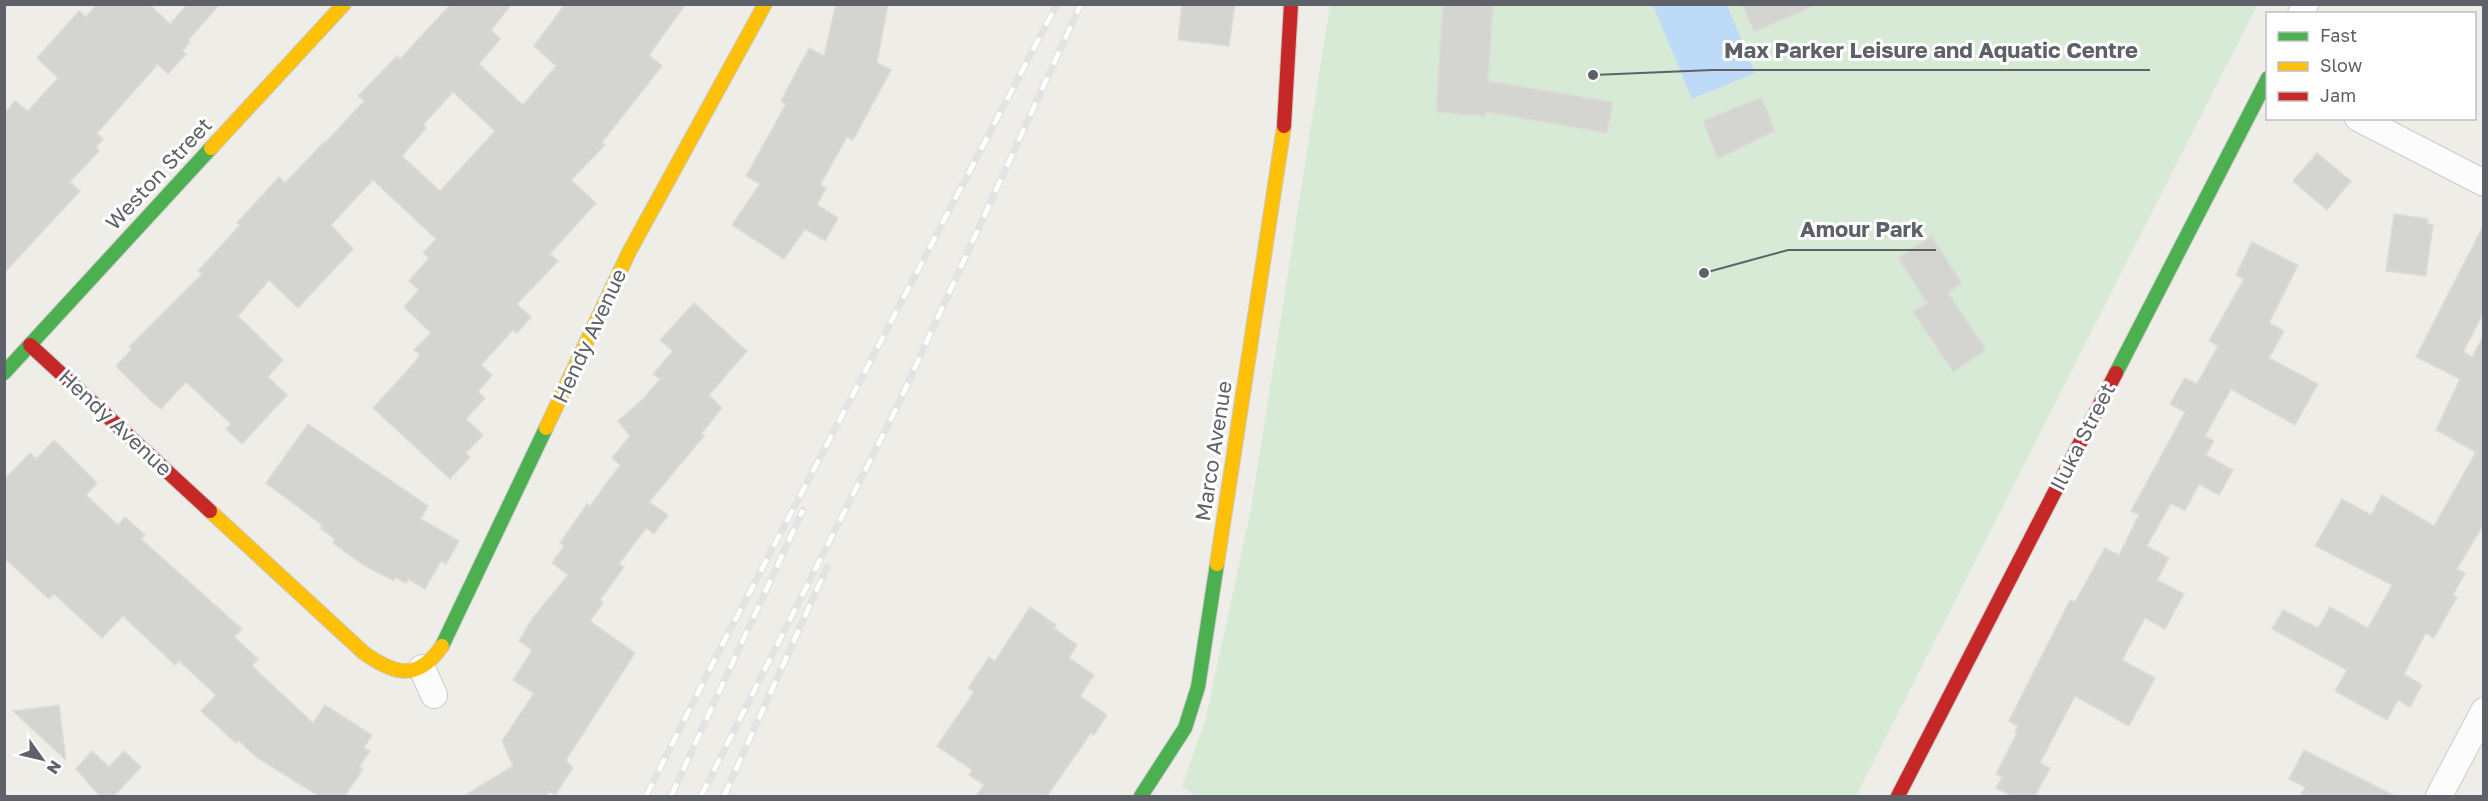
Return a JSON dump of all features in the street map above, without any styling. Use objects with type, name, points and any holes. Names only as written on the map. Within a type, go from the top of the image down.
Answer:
[{"type":"street","name":"Weston Street","points":[[4,373],[344,4]]},
{"type":"street","name":"Hendy Avenue","points":[[30,345],[364,653],[394,671],[409,672],[422,668],[429,664],[446,641],[629,252],[765,4]]},
{"type":"street","name":"Marco Avenue","points":[[1141,796],[1185,728],[1196,698],[1288,97],[1291,4]]},
{"type":"street","name":"Marco Avenue","points":[[1288,97],[1302,54]]},
{"type":"street","name":"Iluka Street","points":[[1898,796],[2266,82]]},
{"type":"street","points":[[2362,120],[2484,183]]},
{"type":"street","points":[[422,668],[434,695]]},
{"type":"street","points":[[2439,796],[2484,711]]},
{"type":"green space","points":[[1330,5],[2257,5],[1856,796],[1197,796],[1182,787],[1206,717],[1251,509]]},
{"type":"water","points":[[1653,5],[1727,5],[1755,73],[1692,99]]},
{"type":"building","points":[[97,4],[149,4],[170,24],[188,4],[220,4],[188,40],[190,42],[182,51],[186,54],[168,74],[158,64],[97,133],[103,139],[96,147],[99,151],[70,182],[80,191],[4,273],[4,114],[15,101],[28,111],[58,78],[37,58],[79,11],[86,17]]},
{"type":"building","points":[[451,4],[512,4],[491,30],[500,39],[479,64],[523,105],[556,66],[534,46],[565,4],[686,4],[649,55],[662,66],[602,142],[605,145],[571,180],[596,203],[550,254],[558,261],[517,304],[531,317],[517,333],[513,330],[481,365],[492,375],[478,392],[485,398],[466,419],[483,435],[466,453],[470,457],[450,479],[373,408],[415,362],[420,354],[414,350],[431,333],[404,307],[419,290],[409,281],[429,258],[423,253],[436,239],[373,180],[331,225],[353,249],[298,308],[269,280],[238,316],[283,360],[268,377],[287,395],[242,444],[226,429],[231,424],[186,382],[161,409],[116,366],[132,349],[129,347],[202,274],[198,271],[279,177],[285,183],[364,101],[358,96],[397,56],[400,59]],"holes":[[[453,92],[495,131],[440,191],[402,156],[426,128],[423,125]]]},
{"type":"building","points":[[836,4],[888,4],[877,62],[891,70],[853,140],[847,137],[820,185],[826,188],[817,205],[838,218],[825,241],[805,229],[784,259],[732,225],[760,184],[746,176],[786,104],[781,101],[809,48],[824,56]]},
{"type":"building","points":[[1182,4],[1235,4],[1229,46],[1178,40]]},
{"type":"building","points":[[1443,4],[1493,6],[1488,81],[1613,102],[1607,133],[1486,112],[1486,116],[1436,112]]},
{"type":"building","points":[[1742,4],[1818,4],[1754,32]]},
{"type":"building","points":[[1761,97],[1775,131],[1718,159],[1703,121]]},
{"type":"building","points":[[2317,153],[2351,181],[2327,210],[2293,181]]},
{"type":"building","points":[[2394,214],[2428,219],[2427,224],[2433,225],[2426,276],[2386,271]]},
{"type":"building","points":[[2484,224],[2484,312],[2463,352],[2472,357],[2484,335],[2484,524],[2457,569],[2465,573],[2453,595],[2457,597],[2434,638],[2426,633],[2404,674],[2422,685],[2410,707],[2398,700],[2387,720],[2335,691],[2347,670],[2272,629],[2283,610],[2318,628],[2330,607],[2368,628],[2392,585],[2315,546],[2342,499],[2371,515],[2382,495],[2434,526],[2476,452],[2436,430],[2460,379],[2416,357]]},
{"type":"building","points":[[1931,236],[1962,283],[1948,293],[1986,350],[1953,372],[1913,312],[1927,303],[1898,258]]},
{"type":"building","points":[[2252,242],[2298,265],[2269,323],[2284,331],[2269,358],[2318,384],[2295,425],[2231,389],[2205,436],[2214,441],[2206,455],[2233,470],[2219,495],[2199,484],[2185,511],[2171,503],[2147,546],[2169,558],[2157,580],[2184,594],[2165,629],[2145,618],[2122,660],[2155,678],[2129,726],[2075,696],[2040,763],[2050,768],[2035,796],[2013,796],[1996,788],[2002,777],[1996,774],[2017,733],[2015,732],[2018,726],[2009,721],[2070,600],[2075,602],[2105,548],[2119,555],[2139,515],[2131,511],[2185,412],[2170,404],[2185,378],[2197,384],[2218,346],[2209,341],[2244,279],[2236,275]]},
{"type":"building","points":[[694,303],[747,351],[709,395],[722,408],[701,434],[704,436],[649,502],[668,515],[654,534],[646,528],[619,564],[624,567],[600,600],[603,603],[590,621],[635,653],[566,760],[573,768],[555,795],[549,791],[546,796],[464,796],[513,766],[502,741],[534,693],[513,680],[532,650],[519,641],[532,619],[568,575],[552,563],[564,546],[560,543],[587,504],[590,506],[620,465],[612,458],[630,436],[618,421],[643,399],[660,379],[653,374],[673,351],[660,340]]},
{"type":"building","points":[[308,424],[428,506],[421,519],[459,541],[446,564],[441,561],[425,589],[408,579],[406,583],[395,577],[394,581],[365,566],[333,543],[335,539],[320,528],[322,525],[266,483]]},
{"type":"building","points":[[54,440],[97,483],[86,495],[118,525],[125,517],[145,535],[141,539],[242,629],[234,637],[258,659],[252,666],[313,723],[325,705],[372,735],[364,748],[370,751],[359,767],[363,769],[345,796],[319,796],[256,757],[238,740],[236,743],[201,711],[216,695],[179,661],[175,665],[123,616],[102,638],[54,594],[49,599],[4,558],[4,480],[30,453],[36,459]]},
{"type":"building","points":[[1030,607],[1056,625],[1054,628],[1077,645],[1069,658],[1094,675],[1080,696],[1107,715],[1094,735],[1091,733],[1047,796],[976,796],[984,785],[969,775],[972,770],[937,746],[974,692],[968,688],[989,657],[995,661]]},
{"type":"building","points":[[59,705],[66,760],[13,711]]},
{"type":"building","points":[[2304,750],[2395,796],[2300,796],[2305,787],[2289,779]]},
{"type":"building","points":[[92,751],[109,767],[124,751],[141,767],[114,796],[100,796],[76,769]]},
{"type":"railway","points":[[646,796],[721,647],[1057,4]]},
{"type":"railway","points":[[701,796],[896,409],[1081,4]]},
{"type":"railway","points":[[671,796],[803,510]]},
{"type":"railway","points":[[724,796],[827,567]]},
{"type":"traffic: fast","points":[[2116,373],[2266,82]]},
{"type":"traffic: fast","points":[[4,373],[211,148]]},
{"type":"traffic: fast","points":[[442,646],[546,428]]},
{"type":"traffic: fast","points":[[1141,796],[1185,728],[1198,687],[1217,564]]},
{"type":"traffic: slow","points":[[211,148],[344,4]]},
{"type":"traffic: slow","points":[[546,428],[629,252],[765,4]]},
{"type":"traffic: slow","points":[[1217,564],[1284,126]]},
{"type":"traffic: slow","points":[[210,511],[364,653],[375,660],[396,670],[406,671],[424,665],[442,646]]},
{"type":"traffic: jam","points":[[1284,126],[1291,4]]},
{"type":"traffic: jam","points":[[30,345],[210,511]]},
{"type":"traffic: jam","points":[[1898,796],[2116,373]]},
{"type":"place","name":"Max Parker Leisure and Aquatic Centre","points":[[1593,75]]},
{"type":"place","name":"Amour Park","points":[[1704,273]]}]
